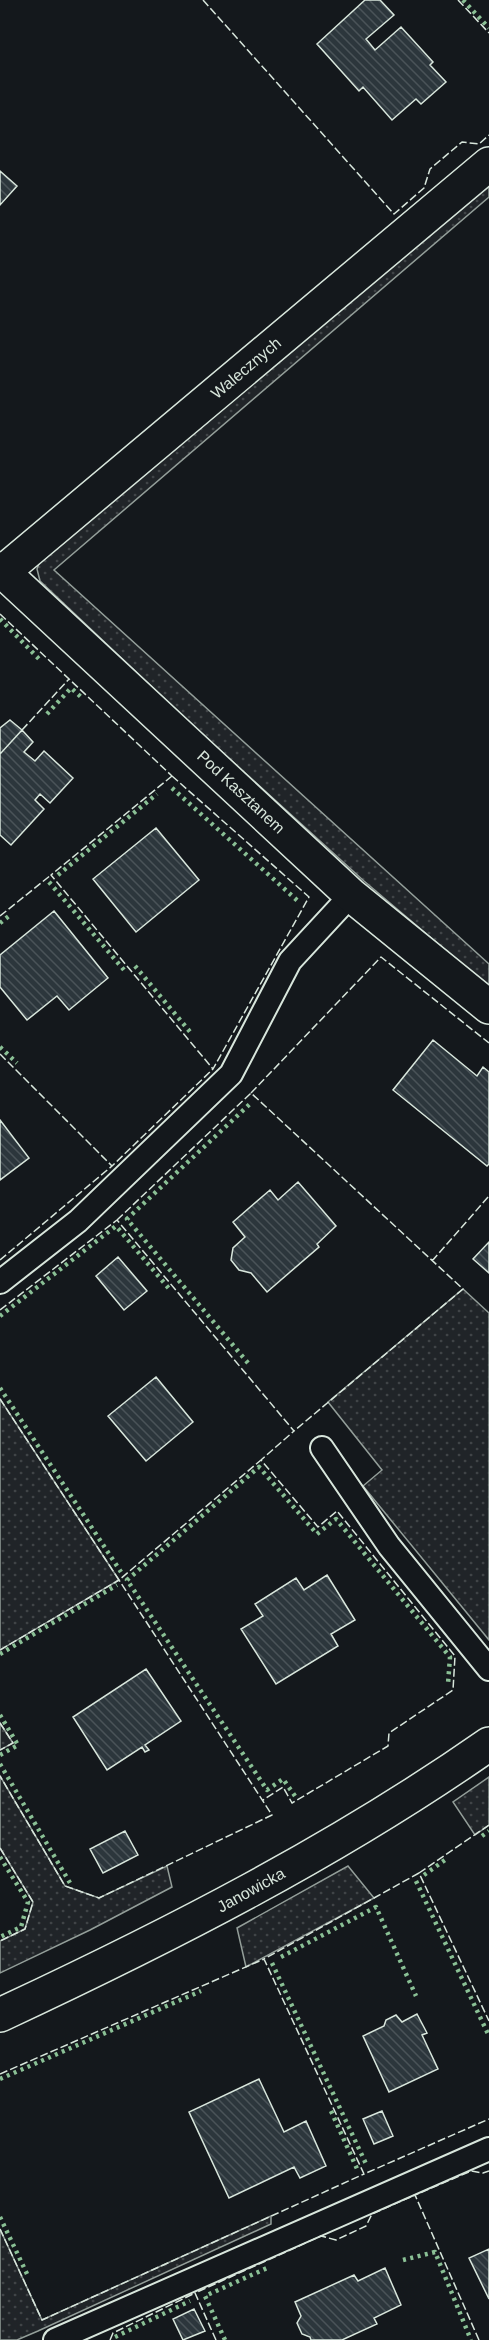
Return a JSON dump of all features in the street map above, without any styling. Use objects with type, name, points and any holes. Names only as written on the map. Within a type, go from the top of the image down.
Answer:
[{"type":"street","name":"Walecznych","points":[[1,572],[489,164]]},
{"type":"street","name":"Pod Kasztanem","points":[[1,572],[351,895],[489,1007]]},
{"type":"street","name":"Janowicka","points":[[0,2015],[158,1940],[280,1874],[424,1788],[489,1744]]},
{"type":"lane","points":[[0,1282],[78,1221],[231,1074],[291,961],[351,895]]},
{"type":"lane","points":[[322,1448],[389,1546],[489,1669]]},
{"type":"lane","points":[[54,2340],[489,2149]]},
{"type":"shaded area","points":[[489,179],[489,197],[54,570],[489,964],[489,987],[364,881],[189,722],[40,581],[37,569],[41,558]]},
{"type":"shaded area","points":[[463,1289],[489,1313],[489,1640],[363,1486],[382,1470],[328,1402]]},
{"type":"shaded area","points":[[0,1399],[119,1580],[0,1650]]},
{"type":"shaded area","points":[[0,1723],[13,1743],[0,1750]]},
{"type":"shaded area","points":[[0,1776],[65,1886],[99,1898],[167,1866],[172,1887],[0,1973],[0,1941],[25,1929],[33,1902],[0,1848]]},
{"type":"shaded area","points":[[489,1777],[489,1825],[475,1835],[453,1802]]},
{"type":"shaded area","points":[[348,1866],[374,1898],[246,1967],[237,1928]]},
{"type":"shaded area","points":[[271,2216],[271,2224],[38,2331],[17,2340],[0,2340],[0,2229],[42,2320]]},
{"type":"building","points":[[365,0],[380,0],[394,15],[366,39],[375,50],[401,27],[433,62],[430,65],[446,82],[421,104],[416,99],[392,120],[363,87],[359,91],[317,44]]},
{"type":"building","points":[[0,171],[17,186],[0,205]]},
{"type":"building","points":[[10,720],[22,730],[0,754],[0,728]]},
{"type":"building","points":[[22,730],[33,742],[24,752],[35,761],[44,751],[73,778],[50,803],[40,794],[35,800],[44,809],[11,845],[0,835],[0,754]]},
{"type":"building","points":[[156,828],[199,880],[136,932],[93,879]]},
{"type":"building","points":[[54,911],[108,978],[69,1010],[57,996],[27,1020],[0,987],[0,955]]},
{"type":"building","points":[[433,1040],[477,1076],[483,1067],[489,1072],[489,1164],[487,1166],[393,1090]]},
{"type":"building","points":[[0,1120],[29,1158],[0,1180]]},
{"type":"building","points":[[298,1182],[336,1226],[317,1244],[319,1247],[267,1292],[251,1273],[239,1270],[231,1260],[233,1248],[245,1237],[233,1222],[270,1190],[278,1200]]},
{"type":"building","points":[[489,1242],[489,1273],[473,1259]]},
{"type":"building","points":[[118,1257],[147,1291],[124,1310],[96,1276]]},
{"type":"building","points":[[156,1377],[193,1422],[146,1461],[108,1416]]},
{"type":"building","points":[[327,1575],[355,1620],[331,1634],[338,1646],[276,1684],[241,1629],[263,1616],[255,1604],[296,1578],[304,1590]]},
{"type":"building","points":[[146,1669],[181,1721],[145,1745],[149,1750],[145,1752],[142,1747],[107,1770],[73,1717]]},
{"type":"building","points":[[125,1831],[138,1855],[103,1873],[90,1849]]},
{"type":"building","points":[[417,2014],[427,2033],[422,2035],[438,2069],[389,2092],[363,2036],[384,2026],[386,2020],[396,2015],[402,2022]]},
{"type":"building","points":[[259,2079],[284,2132],[306,2121],[326,2166],[300,2178],[294,2167],[229,2198],[189,2112]]},
{"type":"building","points":[[382,2111],[393,2136],[374,2144],[363,2119]]},
{"type":"building","points":[[489,2249],[489,2299],[469,2258]]},
{"type":"building","points":[[385,2268],[401,2305],[374,2318],[377,2324],[342,2340],[311,2340],[310,2337],[302,2334],[297,2323],[301,2316],[295,2302],[354,2275],[358,2281]]},
{"type":"building","points":[[194,2309],[205,2331],[183,2340],[173,2319]]},
{"type":"hedge","points":[[463,0],[489,28]]},
{"type":"hedge","points":[[0,619],[40,660]]},
{"type":"hedge","points":[[47,714],[71,688],[81,697]]},
{"type":"hedge","points":[[172,788],[299,902]]},
{"type":"hedge","points":[[58,875],[157,794]]},
{"type":"hedge","points":[[49,882],[124,970]]},
{"type":"hedge","points":[[0,923],[9,916]]},
{"type":"hedge","points":[[135,966],[191,1033]]},
{"type":"hedge","points":[[0,1047],[17,1063]]},
{"type":"hedge","points":[[248,1363],[127,1219],[252,1102]]},
{"type":"hedge","points":[[0,1316],[116,1226],[171,1291]]},
{"type":"hedge","points":[[0,1388],[121,1572]]},
{"type":"hedge","points":[[295,1796],[283,1779],[267,1790],[127,1580],[259,1467],[317,1534],[336,1519],[450,1657],[448,1684]]},
{"type":"hedge","points":[[0,1654],[117,1585]]},
{"type":"hedge","points":[[0,1715],[18,1745],[0,1755]]},
{"type":"hedge","points":[[0,1764],[70,1883]]},
{"type":"hedge","points":[[482,1836],[489,1831]]},
{"type":"hedge","points":[[0,1857],[28,1902],[21,1927],[0,1937]]},
{"type":"hedge","points":[[424,1875],[445,1860]]},
{"type":"hedge","points":[[416,1881],[489,2036]]},
{"type":"hedge","points":[[281,1957],[376,1907],[416,1996]]},
{"type":"hedge","points":[[272,1963],[367,2166]]},
{"type":"hedge","points":[[0,2079],[201,1991]]},
{"type":"hedge","points":[[331,2111],[358,2171]]},
{"type":"hedge","points":[[0,2217],[28,2276]]},
{"type":"hedge","points":[[403,2260],[435,2252],[471,2340]]},
{"type":"hedge","points":[[225,2340],[205,2296],[267,2268]]},
{"type":"hedge","points":[[115,2337],[190,2301]]},
{"type":"fence","points":[[203,0],[394,214],[424,188],[430,169],[462,142],[479,144],[489,135]]},
{"type":"fence","points":[[458,0],[489,33]]},
{"type":"fence","points":[[0,614],[172,776]]},
{"type":"fence","points":[[22,730],[69,679]]},
{"type":"fence","points":[[172,776],[309,897],[213,1069],[51,875],[172,776]]},
{"type":"fence","points":[[0,916],[51,875]]},
{"type":"fence","points":[[251,1093],[381,957],[489,1043]]},
{"type":"fence","points":[[0,1054],[112,1166],[213,1069]]},
{"type":"fence","points":[[117,1220],[251,1093],[463,1289],[294,1431]]},
{"type":"fence","points":[[0,1260],[112,1166]]},
{"type":"fence","points":[[432,1261],[489,1196]]},
{"type":"fence","points":[[0,1310],[117,1220],[294,1431],[261,1460]]},
{"type":"fence","points":[[0,1399],[119,1580],[261,1460],[318,1527],[337,1511],[455,1656],[453,1690],[389,1733],[388,1746],[292,1803],[283,1787],[263,1800]]},
{"type":"fence","points":[[0,1650],[119,1580],[272,1815],[99,1898],[65,1886],[0,1776]]},
{"type":"fence","points":[[0,1723],[13,1743],[0,1750]]},
{"type":"fence","points":[[489,1825],[419,1873],[489,2021]]},
{"type":"fence","points":[[0,1848],[33,1902],[25,1929],[0,1941]]},
{"type":"fence","points":[[419,1873],[264,1959],[364,2174],[489,2119]]},
{"type":"fence","points":[[0,2074],[264,1959]]},
{"type":"fence","points":[[479,2340],[415,2195],[471,2171],[483,2173],[489,2171]]},
{"type":"fence","points":[[0,2229],[42,2320],[364,2174]]},
{"type":"fence","points":[[216,2340],[195,2293],[321,2236],[336,2240],[366,2226],[372,2214],[415,2195]]},
{"type":"fence","points":[[110,2340],[113,2333],[195,2293]]}]
